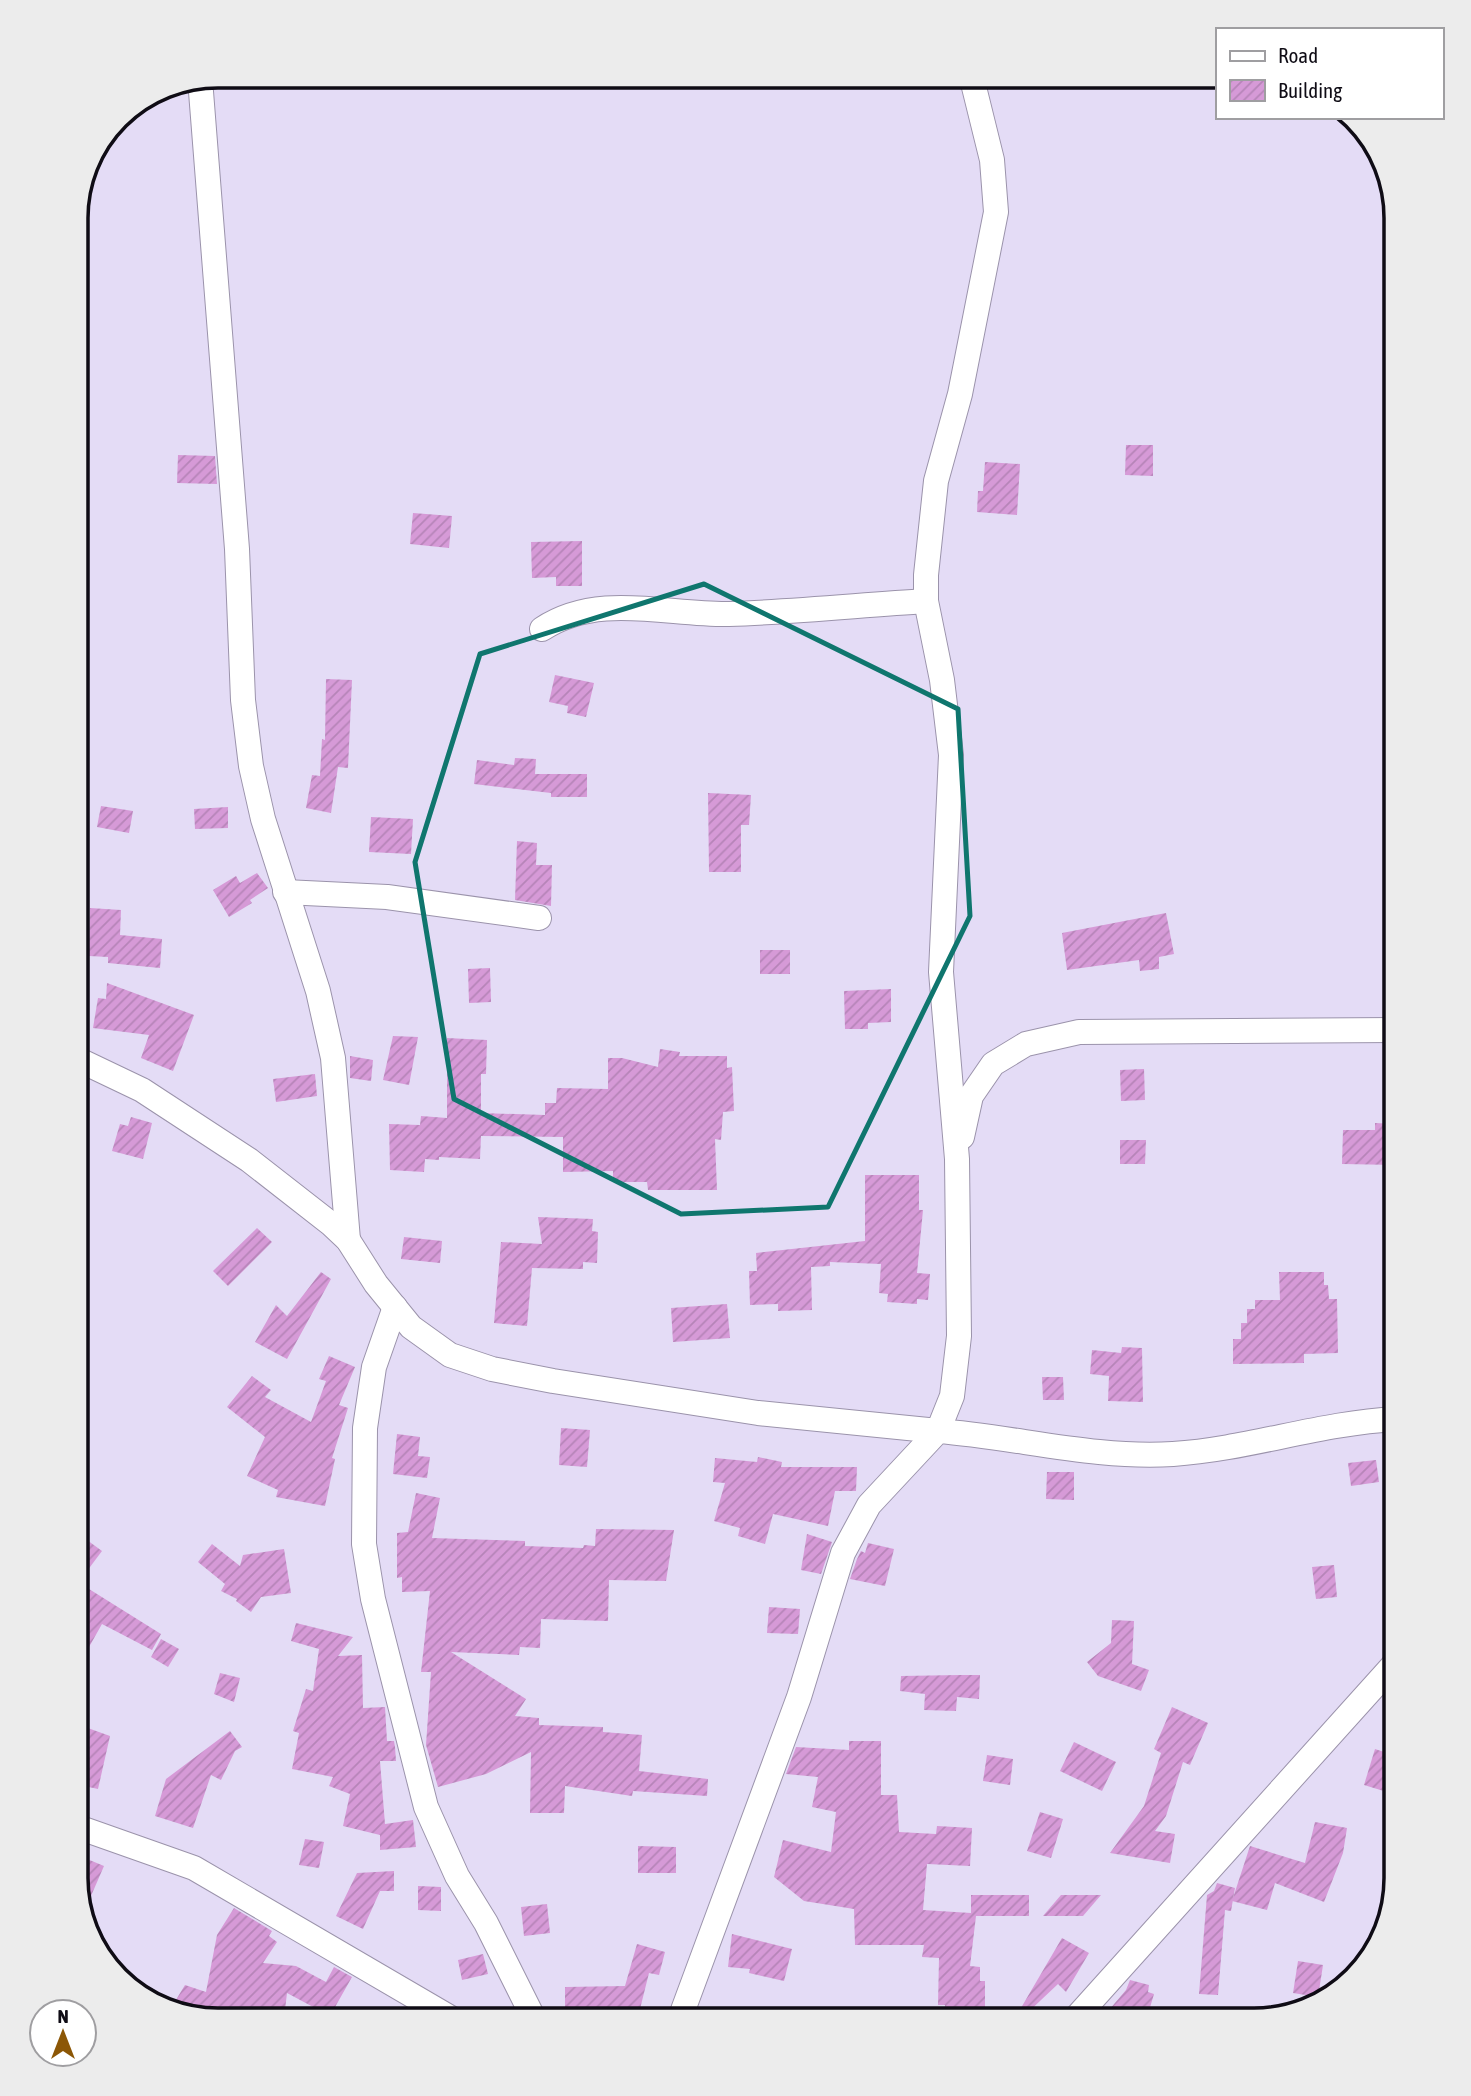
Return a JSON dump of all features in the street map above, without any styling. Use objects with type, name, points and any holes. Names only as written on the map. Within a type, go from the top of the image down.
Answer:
[{"type":"street","points":[[684,2008],[799,1697],[843,1553],[869,1505],[939,1431],[952,1396],[959,1336],[957,1158],[941,972],[943,891],[951,801],[951,755],[942,680],[926,601],[928,543],[936,481],[960,394],[996,212],[992,160],[974,88]]},
{"type":"street","points":[[201,89],[235,523],[243,699],[260,806],[318,991],[333,1058],[348,1240]]},
{"type":"street","points":[[542,628],[561,616],[589,608],[728,614],[926,601]]},
{"type":"street","points":[[285,892],[387,898],[539,918]]},
{"type":"street","points":[[957,1158],[971,1096],[993,1064],[1026,1044],[1079,1032],[1384,1030]]},
{"type":"street","points":[[88,1064],[142,1090],[249,1160],[348,1240],[411,1327],[450,1355],[492,1369],[758,1413],[939,1431],[1124,1454],[1174,1454],[1337,1424],[1384,1420]]},
{"type":"street","points":[[395,1307],[374,1367],[365,1428],[364,1544],[373,1599],[430,1817],[457,1876],[486,1923],[528,2008]]},
{"type":"street","points":[[1085,2008],[1384,1675]]},
{"type":"street","points":[[88,1831],[194,1868],[434,2008]]},
{"type":"highlighted area","points":[[704,584],[958,709],[970,916],[828,1207],[681,1214],[454,1099],[415,862],[480,654]]},
{"type":"building","points":[[1126,445],[1153,445],[1153,476],[1125,475]]},
{"type":"building","points":[[178,455],[215,456],[217,484],[177,483]]},
{"type":"building","points":[[985,462],[1020,464],[1017,515],[977,512],[978,491],[983,491]]},
{"type":"building","points":[[413,513],[452,516],[449,548],[410,544]]},
{"type":"building","points":[[582,541],[582,586],[556,586],[556,577],[532,578],[531,542]]},
{"type":"building","points":[[555,675],[594,683],[586,717],[567,713],[568,706],[549,702]]},
{"type":"building","points":[[326,679],[352,680],[348,768],[338,767],[331,813],[306,808],[312,775],[320,776],[322,739],[325,740]]},
{"type":"building","points":[[515,758],[536,759],[535,774],[587,774],[587,797],[551,797],[551,793],[474,784],[477,760],[514,765]]},
{"type":"building","points":[[708,793],[751,795],[749,825],[741,825],[741,872],[709,872]]},
{"type":"building","points":[[101,806],[133,811],[129,833],[97,827]]},
{"type":"building","points":[[228,807],[228,828],[195,829],[194,809]]},
{"type":"building","points":[[371,817],[413,819],[411,854],[369,852]]},
{"type":"building","points":[[517,841],[537,843],[536,865],[552,865],[551,906],[515,900]]},
{"type":"building","points":[[257,873],[268,888],[250,900],[252,903],[229,917],[213,890],[236,876],[240,883]]},
{"type":"building","points":[[90,908],[121,910],[120,935],[162,939],[160,968],[108,963],[108,957],[89,956]]},
{"type":"building","points":[[1166,913],[1174,954],[1159,957],[1159,969],[1140,971],[1139,960],[1067,970],[1062,933]]},
{"type":"building","points":[[760,950],[790,950],[790,974],[760,974]]},
{"type":"building","points":[[490,968],[491,1002],[469,1003],[468,969]]},
{"type":"building","points":[[107,983],[194,1015],[173,1071],[141,1058],[149,1035],[93,1028],[98,998],[106,999]]},
{"type":"building","points":[[891,989],[891,1022],[868,1023],[868,1029],[845,1029],[844,991]]},
{"type":"building","points":[[393,1036],[418,1037],[409,1085],[383,1080]]},
{"type":"building","points":[[447,1038],[487,1040],[486,1074],[481,1074],[481,1113],[545,1115],[545,1103],[556,1103],[557,1088],[608,1089],[608,1058],[622,1058],[658,1067],[660,1049],[680,1052],[679,1056],[727,1056],[727,1068],[732,1067],[734,1111],[723,1112],[721,1140],[715,1139],[717,1190],[648,1190],[647,1182],[613,1182],[613,1171],[563,1172],[563,1137],[481,1136],[480,1159],[439,1157],[439,1160],[425,1159],[424,1172],[390,1170],[389,1124],[420,1125],[421,1116],[447,1118]]},
{"type":"building","points":[[350,1056],[373,1060],[371,1081],[350,1078]]},
{"type":"building","points":[[1144,1069],[1145,1100],[1121,1101],[1120,1070]]},
{"type":"building","points":[[315,1074],[317,1096],[276,1102],[273,1079]]},
{"type":"building","points":[[131,1117],[152,1123],[143,1159],[112,1151],[120,1124],[128,1126]]},
{"type":"building","points":[[1375,1123],[1384,1123],[1384,1165],[1342,1164],[1343,1130],[1375,1130]]},
{"type":"building","points":[[1120,1140],[1146,1140],[1145,1164],[1120,1164]]},
{"type":"building","points":[[865,1175],[919,1175],[919,1210],[923,1210],[917,1273],[930,1274],[928,1300],[917,1299],[917,1304],[887,1302],[888,1294],[879,1293],[881,1264],[830,1262],[830,1266],[811,1267],[812,1310],[778,1311],[778,1304],[750,1305],[749,1271],[757,1271],[756,1253],[865,1241]]},
{"type":"building","points":[[538,1217],[593,1219],[592,1231],[598,1232],[597,1263],[583,1262],[583,1269],[532,1268],[527,1326],[494,1323],[501,1242],[542,1244]]},
{"type":"building","points":[[257,1228],[272,1242],[228,1286],[213,1271]]},
{"type":"building","points":[[404,1237],[442,1241],[440,1263],[401,1259]]},
{"type":"building","points":[[321,1272],[331,1279],[287,1359],[255,1342],[276,1305],[287,1316]]},
{"type":"building","points":[[1279,1272],[1324,1272],[1324,1285],[1328,1285],[1329,1299],[1337,1299],[1338,1353],[1304,1354],[1304,1363],[1233,1364],[1233,1339],[1241,1339],[1241,1323],[1247,1323],[1247,1309],[1255,1309],[1255,1300],[1280,1300]]},
{"type":"building","points":[[727,1304],[730,1338],[673,1342],[671,1308]]},
{"type":"building","points":[[1122,1347],[1142,1348],[1143,1402],[1108,1401],[1109,1376],[1090,1374],[1092,1350],[1121,1353]]},
{"type":"building","points":[[329,1356],[355,1367],[339,1405],[348,1408],[332,1458],[335,1459],[325,1506],[276,1497],[278,1490],[247,1476],[265,1437],[227,1407],[252,1376],[271,1390],[265,1397],[311,1422],[326,1381],[319,1379]]},
{"type":"building","points":[[1042,1377],[1063,1377],[1064,1400],[1043,1400]]},
{"type":"building","points":[[561,1428],[590,1430],[587,1467],[559,1465]]},
{"type":"building","points":[[397,1434],[420,1437],[418,1456],[430,1457],[427,1478],[393,1474]]},
{"type":"building","points":[[758,1457],[782,1462],[781,1467],[857,1467],[856,1491],[835,1491],[828,1526],[773,1514],[765,1544],[738,1536],[740,1528],[714,1521],[725,1483],[713,1482],[715,1458],[757,1462]]},
{"type":"building","points":[[1376,1460],[1379,1482],[1351,1486],[1348,1463]]},
{"type":"building","points":[[1047,1472],[1074,1472],[1074,1500],[1046,1499]]},
{"type":"building","points":[[416,1493],[440,1498],[432,1538],[525,1541],[525,1546],[583,1548],[584,1545],[595,1546],[596,1529],[674,1530],[666,1581],[609,1580],[608,1621],[541,1619],[540,1648],[520,1647],[519,1655],[451,1652],[526,1699],[515,1716],[539,1718],[539,1725],[603,1727],[603,1732],[642,1735],[639,1771],[708,1779],[707,1796],[633,1791],[632,1796],[565,1786],[564,1813],[530,1813],[531,1752],[486,1774],[438,1787],[426,1745],[431,1672],[421,1672],[430,1591],[402,1592],[402,1577],[397,1578],[397,1533],[408,1532]]},
{"type":"building","points":[[807,1534],[832,1542],[821,1574],[801,1570]]},
{"type":"building","points":[[88,1541],[102,1551],[88,1570]]},
{"type":"building","points":[[868,1543],[894,1549],[885,1586],[850,1579],[861,1551],[865,1553]]},
{"type":"building","points":[[212,1544],[240,1566],[243,1555],[284,1549],[291,1593],[261,1597],[251,1612],[236,1601],[237,1599],[221,1591],[225,1584],[198,1562]]},
{"type":"building","points":[[1334,1565],[1337,1597],[1316,1599],[1312,1567]]},
{"type":"building","points":[[88,1591],[161,1634],[152,1650],[102,1624],[88,1646]]},
{"type":"building","points":[[769,1607],[800,1609],[798,1634],[767,1633]]},
{"type":"building","points":[[1112,1620],[1134,1621],[1132,1664],[1149,1670],[1141,1691],[1098,1676],[1087,1662],[1111,1643]]},
{"type":"building","points":[[296,1623],[353,1637],[338,1656],[362,1655],[363,1708],[385,1707],[387,1741],[394,1741],[396,1761],[380,1761],[385,1824],[413,1820],[416,1847],[380,1850],[380,1835],[343,1826],[350,1794],[329,1786],[333,1777],[292,1769],[299,1733],[293,1731],[306,1689],[313,1691],[319,1649],[291,1641]]},
{"type":"building","points":[[161,1639],[179,1649],[168,1667],[151,1657]]},
{"type":"building","points":[[220,1673],[240,1678],[234,1702],[214,1694]]},
{"type":"building","points":[[980,1675],[979,1699],[957,1697],[956,1711],[924,1710],[925,1694],[900,1691],[901,1676]]},
{"type":"building","points":[[1172,1707],[1208,1723],[1190,1765],[1183,1762],[1166,1816],[1155,1831],[1175,1834],[1170,1863],[1110,1853],[1144,1806],[1161,1753],[1154,1749]]},
{"type":"building","points":[[88,1728],[110,1736],[98,1789],[88,1787]]},
{"type":"building","points":[[230,1731],[242,1747],[235,1751],[221,1780],[211,1775],[193,1828],[155,1816],[166,1779]]},
{"type":"building","points":[[849,1741],[881,1741],[881,1795],[897,1795],[899,1832],[936,1834],[937,1826],[972,1828],[970,1866],[927,1864],[923,1910],[971,1913],[971,1895],[1029,1895],[1029,1916],[976,1916],[970,1966],[980,1967],[980,1981],[985,1981],[985,2007],[945,2008],[945,2005],[938,2005],[939,1958],[922,1957],[924,1945],[855,1945],[854,1909],[804,1901],[774,1877],[783,1840],[831,1852],[836,1812],[812,1807],[818,1777],[786,1774],[796,1747],[849,1750]]},
{"type":"building","points":[[1074,1742],[1116,1762],[1102,1791],[1060,1771]]},
{"type":"building","points":[[1375,1749],[1384,1752],[1384,1791],[1364,1785]]},
{"type":"building","points":[[987,1755],[1013,1759],[1010,1785],[983,1781]]},
{"type":"building","points":[[1040,1812],[1063,1819],[1051,1858],[1027,1851]]},
{"type":"building","points":[[1315,1822],[1347,1828],[1343,1853],[1324,1902],[1275,1883],[1267,1910],[1232,1901],[1250,1846],[1305,1863]]},
{"type":"building","points":[[305,1839],[324,1842],[319,1868],[299,1865]]},
{"type":"building","points":[[638,1846],[676,1847],[676,1873],[638,1873]]},
{"type":"building","points":[[88,1859],[104,1866],[90,1899]]},
{"type":"building","points":[[394,1871],[394,1891],[380,1891],[363,1929],[336,1916],[357,1873]]},
{"type":"building","points":[[1217,1883],[1235,1888],[1231,1911],[1225,1910],[1218,1995],[1199,1994],[1207,1895],[1214,1891]]},
{"type":"building","points":[[418,1886],[441,1887],[441,1911],[418,1910]]},
{"type":"building","points":[[1061,1895],[1101,1895],[1083,1916],[1043,1916]]},
{"type":"building","points":[[547,1904],[550,1933],[524,1936],[521,1907]]},
{"type":"building","points":[[234,1908],[272,1931],[269,1936],[277,1942],[263,1963],[296,1966],[326,1982],[334,1967],[352,1977],[335,2008],[315,2008],[287,1993],[285,2008],[209,2008],[175,2002],[185,1985],[206,1992],[217,1935]]},
{"type":"building","points":[[732,1934],[792,1949],[784,1981],[749,1973],[750,1969],[728,1967]]},
{"type":"building","points":[[1062,1938],[1089,1953],[1066,1992],[1058,1984],[1033,2008],[1021,2008]]},
{"type":"building","points":[[637,1944],[665,1952],[659,1975],[649,1973],[640,2008],[565,2008],[565,1987],[625,1986]]},
{"type":"building","points":[[483,1954],[488,1974],[462,1980],[458,1960]]},
{"type":"building","points":[[1298,1961],[1323,1965],[1319,1991],[1310,1996],[1293,1993]]},
{"type":"building","points":[[1130,1980],[1149,1985],[1148,1992],[1154,1994],[1150,2008],[1111,2008],[1126,1990]]}]
